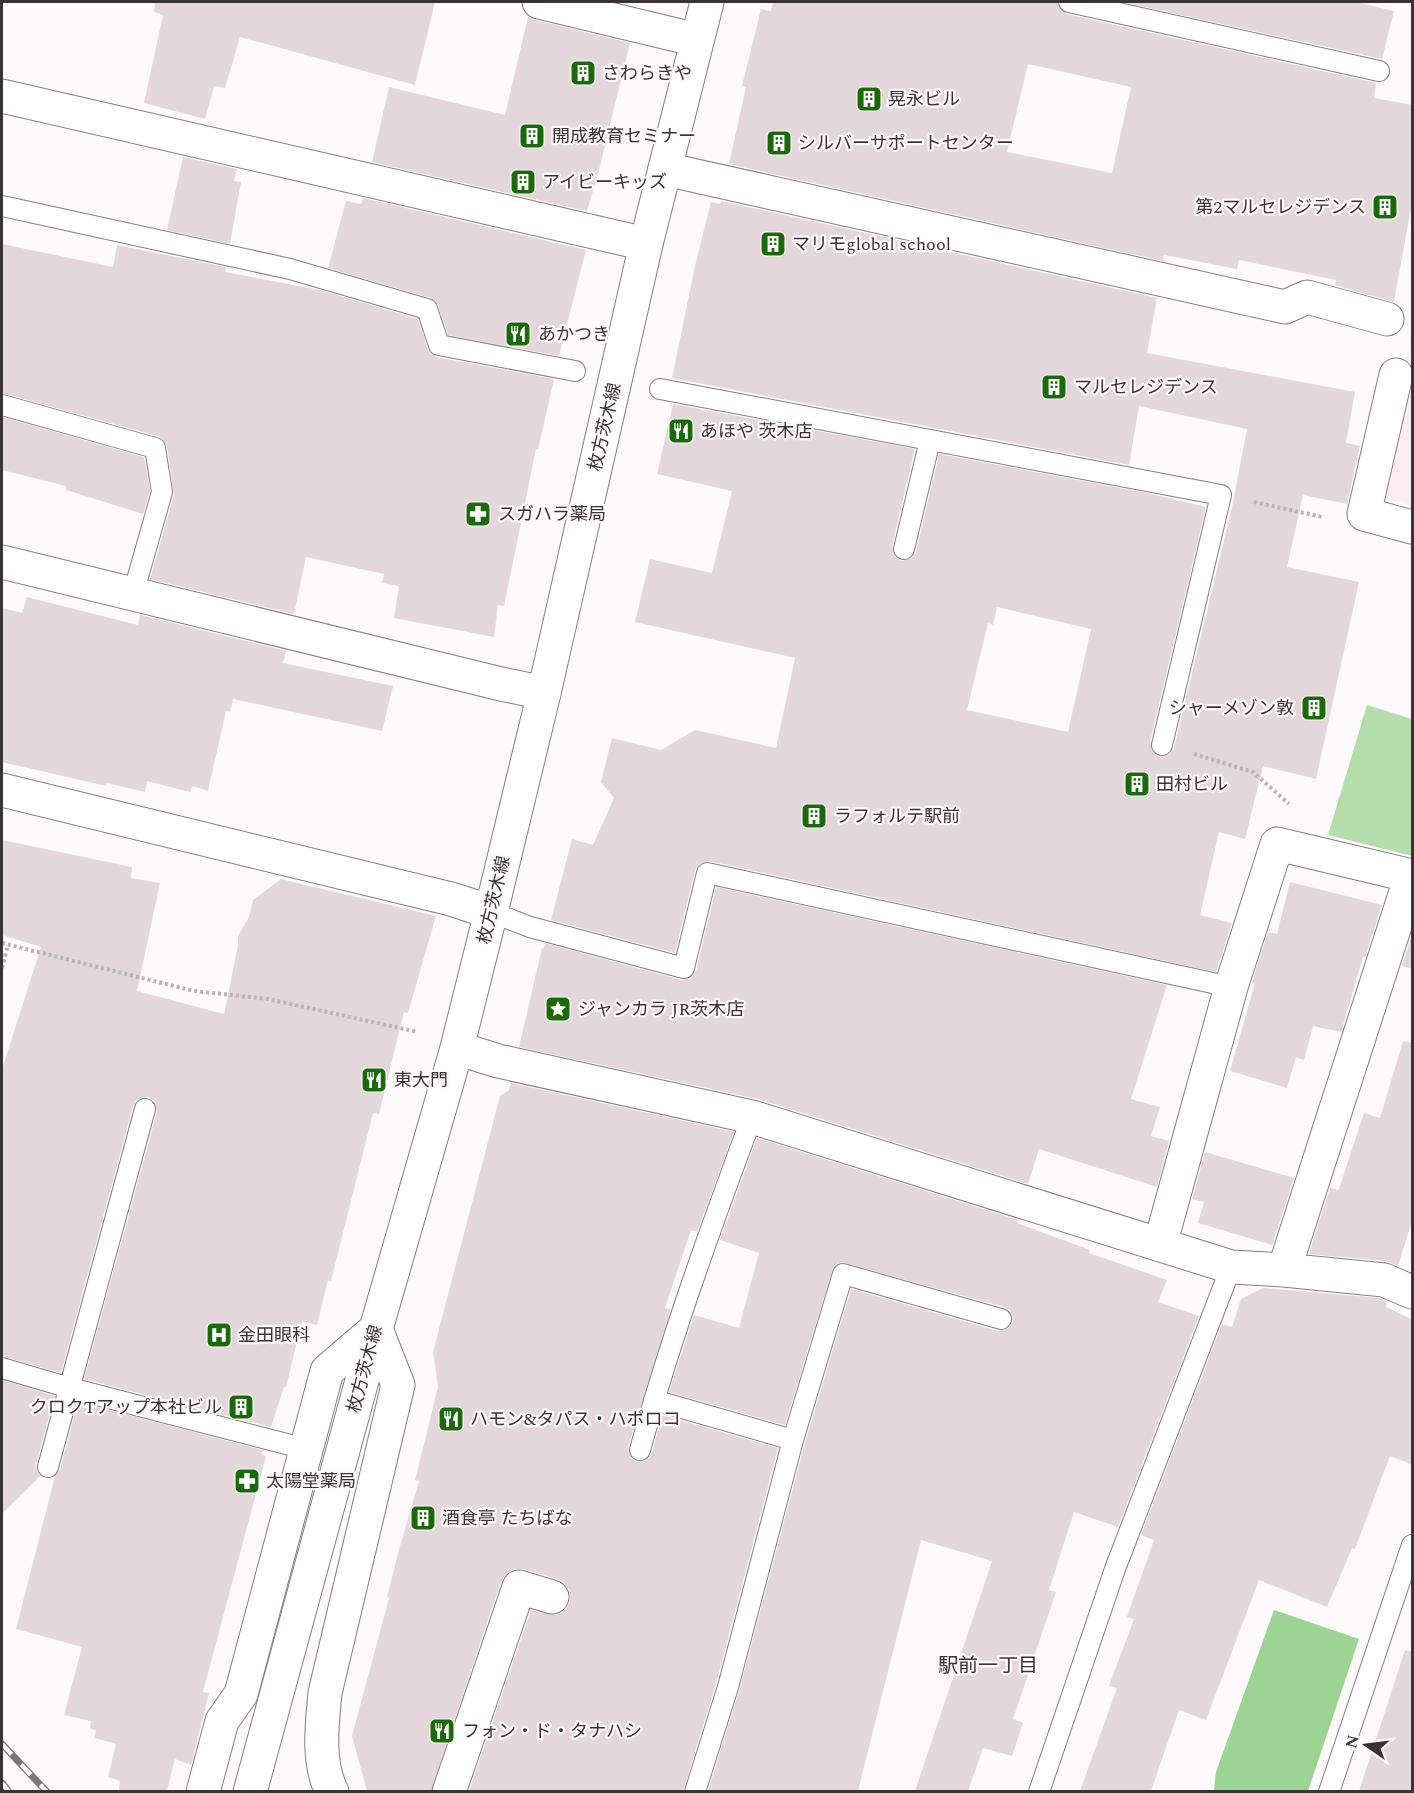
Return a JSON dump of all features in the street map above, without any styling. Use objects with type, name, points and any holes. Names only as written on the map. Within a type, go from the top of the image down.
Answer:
[{"type":"street","points":[[539,2],[697,40]]},
{"type":"street","name":"枚方茨木線","points":[[250,1791],[376,1329],[457,1048],[544,693],[646,244],[706,2]]},
{"type":"street","points":[[2,96],[646,244]]},
{"type":"street","points":[[665,169],[1285,307],[1307,297],[1387,319]]},
{"type":"street","points":[[1396,375],[1364,514],[1413,527]]},
{"type":"street","points":[[2,562],[544,693]]},
{"type":"street","points":[[2,790],[451,899],[491,912]]},
{"type":"street","points":[[1160,1245],[1231,987],[1277,844],[1412,876],[1284,1270]]},
{"type":"street","points":[[457,1048],[498,1061],[752,1117],[1231,1267],[1384,1280],[1413,1292]]},
{"type":"street","points":[[203,1791],[222,1721],[241,1694],[327,1371],[376,1329],[398,1385],[325,1693],[321,1736],[327,1782],[332,1791]]},
{"type":"street","points":[[449,1791],[519,1587],[552,1597]]},
{"type":"lane","points":[[1069,2],[1379,71]]},
{"type":"lane","points":[[2,206],[290,269],[427,309],[440,345],[575,371]]},
{"type":"lane","points":[[660,388],[1221,495],[1162,745]]},
{"type":"lane","points":[[2,405],[154,448],[162,492],[133,594]]},
{"type":"lane","points":[[904,549],[930,440]]},
{"type":"lane","points":[[491,912],[530,927],[684,968],[707,873],[1231,987]]},
{"type":"lane","points":[[48,1467],[145,1109]]},
{"type":"lane","points":[[640,1450],[701,1256],[752,1117]]},
{"type":"lane","points":[[1039,1791],[1115,1569],[1231,1267]]},
{"type":"lane","points":[[695,1791],[728,1687],[793,1440],[843,1274],[1001,1319]]},
{"type":"lane","points":[[2,1368],[70,1388],[306,1449]]},
{"type":"lane","points":[[654,1400],[793,1440]]},
{"type":"lane","points":[[1329,1791],[1413,1545]]},
{"type":"path","points":[[1221,495],[1354,524],[1364,514]]},
{"type":"path","points":[[1162,745],[1253,772],[1289,804],[1277,844]]},
{"type":"path","points":[[2,943],[194,991],[268,999],[419,1032]]},
{"type":"path","points":[[2,968],[8,945]]},
{"type":"shaded area","points":[[1412,333],[1412,506],[1374,495]]},
{"type":"green space","points":[[1367,705],[1412,719],[1412,856],[1328,835]]},
{"type":"green space","points":[[1274,1610],[1359,1639],[1308,1791],[1214,1790],[1216,1772]]},
{"type":"building","points":[[155,2],[435,2],[415,85],[240,37],[225,88],[214,86],[205,119],[144,103],[163,15],[154,12]]},
{"type":"building","points":[[773,2],[1057,2],[1066,14],[1376,83],[1374,98],[1413,105],[1413,197],[1394,302],[1335,285],[1336,280],[1239,260],[1237,269],[1164,255],[1163,261],[729,164],[746,87],[742,86],[761,9],[771,11]],"holes":[[[1028,64],[1131,87],[1112,173],[1007,152]]]},
{"type":"building","points":[[1122,2],[1356,2],[1394,11],[1382,59]]},
{"type":"building","points":[[528,17],[630,43],[587,211],[372,162],[389,87],[505,115]]},
{"type":"building","points":[[183,157],[237,169],[234,181],[241,182],[230,244],[167,230]]},
{"type":"building","points":[[363,198],[586,250],[559,356],[448,335],[438,305],[431,298],[328,268],[346,201],[361,204]]},
{"type":"building","points":[[721,201],[1157,298],[1147,353],[1355,392],[1346,443],[1360,446],[1347,504],[1303,495],[1287,567],[1359,582],[1316,779],[1263,766],[1245,839],[1219,832],[1200,915],[1232,923],[1216,972],[709,861],[699,864],[695,870],[675,953],[551,920],[572,839],[593,845],[614,798],[601,782],[612,738],[661,750],[695,730],[776,748],[795,658],[635,622],[650,559],[712,573],[732,491],[657,474],[673,404],[915,449],[892,546],[895,557],[902,561],[912,558],[916,552],[939,454],[1147,493],[1206,507],[1150,742],[1153,753],[1160,757],[1170,754],[1174,748],[1232,507],[1247,429],[1139,406],[1129,465],[672,378],[711,202],[720,204]],"holes":[[[997,607],[1091,629],[1068,732],[967,710],[988,623],[993,625]]]},
{"type":"building","points":[[2,244],[113,267],[117,245],[226,267],[225,272],[320,290],[418,319],[428,349],[436,357],[554,379],[538,450],[536,449],[504,606],[498,605],[494,637],[394,618],[399,586],[382,583],[384,574],[306,557],[294,614],[150,579],[174,495],[167,446],[158,436],[2,393]]},
{"type":"building","points":[[2,417],[144,457],[150,491],[143,514],[66,490],[66,486],[2,470]]},
{"type":"building","points":[[27,597],[138,625],[140,615],[286,651],[283,663],[393,686],[382,731],[233,699],[230,712],[226,711],[208,791],[193,786],[190,792],[147,781],[145,792],[107,783],[106,786],[2,762],[2,608],[22,613]]},
{"type":"building","points":[[2,840],[132,867],[131,878],[160,883],[137,991],[224,1014],[238,936],[249,917],[253,900],[281,879],[436,916],[408,1013],[404,1012],[379,1114],[373,1113],[331,1281],[328,1280],[317,1325],[302,1321],[286,1387],[284,1387],[271,1427],[84,1379],[157,1112],[154,1101],[148,1097],[137,1100],[133,1106],[61,1373],[2,1356],[2,1069],[41,947],[2,935]]},
{"type":"building","points":[[1290,882],[1382,905],[1365,957],[1363,957],[1341,1032],[1313,1026],[1304,1060],[1296,1057],[1287,1088],[1230,1071],[1255,983],[1252,982],[1268,932],[1277,934]]},
{"type":"building","points":[[716,887],[1167,985],[1131,1099],[1160,1107],[1151,1136],[1169,1141],[1157,1187],[1039,1149],[1028,1184],[758,1099],[519,1047],[545,943],[681,980],[688,979],[696,971]]},
{"type":"building","points":[[1413,932],[1413,969],[1402,966]]},
{"type":"building","points":[[1403,1041],[1413,1043],[1413,1218],[1398,1266],[1386,1261],[1309,1254],[1330,1188],[1339,1189],[1364,1113],[1380,1118]]},
{"type":"building","points":[[511,1083],[734,1132],[697,1232],[691,1230],[665,1308],[671,1309],[628,1447],[632,1459],[637,1462],[648,1459],[652,1453],[662,1415],[778,1448],[716,1684],[683,1791],[469,1791],[531,1610],[556,1615],[564,1611],[570,1602],[570,1592],[565,1584],[557,1579],[524,1569],[514,1569],[507,1573],[501,1581],[431,1791],[367,1791],[352,1736],[389,1598],[387,1597],[398,1553],[419,1481],[415,1480],[438,1387],[433,1352],[500,1096],[509,1090]]},
{"type":"building","points":[[757,1138],[1018,1220],[1017,1223],[1090,1250],[1089,1253],[1167,1280],[1158,1302],[1199,1316],[1118,1527],[1074,1512],[1049,1590],[1056,1592],[1013,1719],[1023,1723],[1012,1756],[983,1748],[968,1791],[915,1791],[992,1561],[921,1540],[858,1791],[708,1791],[739,1691],[805,1443],[851,1289],[998,1331],[1009,1328],[1013,1322],[1010,1311],[1004,1307],[841,1262],[835,1265],[832,1271],[785,1425],[669,1392],[694,1315],[739,1328],[759,1253],[720,1240]]},
{"type":"building","points":[[1205,1152],[1294,1178],[1272,1245],[1198,1223],[1204,1202],[1192,1199]]},
{"type":"building","points":[[1263,1288],[1379,1298],[1387,1302],[1386,1307],[1413,1320],[1413,1465],[1390,1456],[1355,1549],[1352,1548],[1327,1607],[1259,1580],[1206,1720],[1179,1710],[1151,1791],[1080,1791],[1117,1688],[1109,1686],[1134,1619],[1127,1617],[1154,1540],[1141,1535],[1222,1324],[1232,1327],[1241,1299]]},
{"type":"building","points":[[2,1380],[55,1396],[36,1464],[40,1476],[2,1514]]},
{"type":"building","points":[[78,1402],[263,1450],[262,1455],[266,1456],[203,1692],[209,1693],[191,1765],[175,1759],[167,1791],[119,1791],[120,1781],[108,1777],[116,1744],[94,1738],[96,1730],[90,1729],[91,1721],[64,1715],[82,1647],[16,1629],[55,1476],[60,1470]]},
{"type":"building","points":[[1405,1650],[1413,1652],[1413,1791],[1359,1791]]},
{"type":"railway","points":[[2,1744],[47,1792]]},
{"type":"railway","points":[[2,1783],[9,1792]]},
{"type":"place","name":"さわらきや","points":[[583,73]]},
{"type":"place","name":"晃永ビル","points":[[869,99]]},
{"type":"place","name":"開成教育セミナー","points":[[532,136]]},
{"type":"place","name":"シルバーサポートセンター","points":[[779,143]]},
{"type":"place","name":"アイビーキッズ","points":[[523,182]]},
{"type":"place","name":"第2マルセレジデンス","points":[[1385,207]]},
{"type":"place","name":"マリモglobal school","points":[[773,244]]},
{"type":"place","name":"あかつき","points":[[518,334]]},
{"type":"place","name":"マルセレジデンス","points":[[1054,387]]},
{"type":"place","name":"あほや 茨木店","points":[[681,431]]},
{"type":"place","name":"スガハラ薬局","points":[[478,514]]},
{"type":"place","name":"シャーメゾン敦","points":[[1314,708]]},
{"type":"place","name":"田村ビル","points":[[1137,784]]},
{"type":"place","name":"ラフォルテ駅前","points":[[814,816]]},
{"type":"place","name":"ジャンカラ JR茨木店","points":[[558,1009]]},
{"type":"place","name":"東大門","points":[[374,1080]]},
{"type":"place","name":"金田眼科","points":[[219,1335]]},
{"type":"place","name":"クロクTアップ本社ビル","points":[[241,1407]]},
{"type":"place","name":"ハモン&タパス・ハポロコ","points":[[451,1419]]},
{"type":"place","name":"太陽堂薬局","points":[[247,1481]]},
{"type":"place","name":"酒食亭 たちばな","points":[[423,1518]]},
{"type":"place","name":"フォン・ド・タナハシ","points":[[442,1731]]},
{"type":"district","name":"駅前一丁目","points":[[988,1666]]}]
